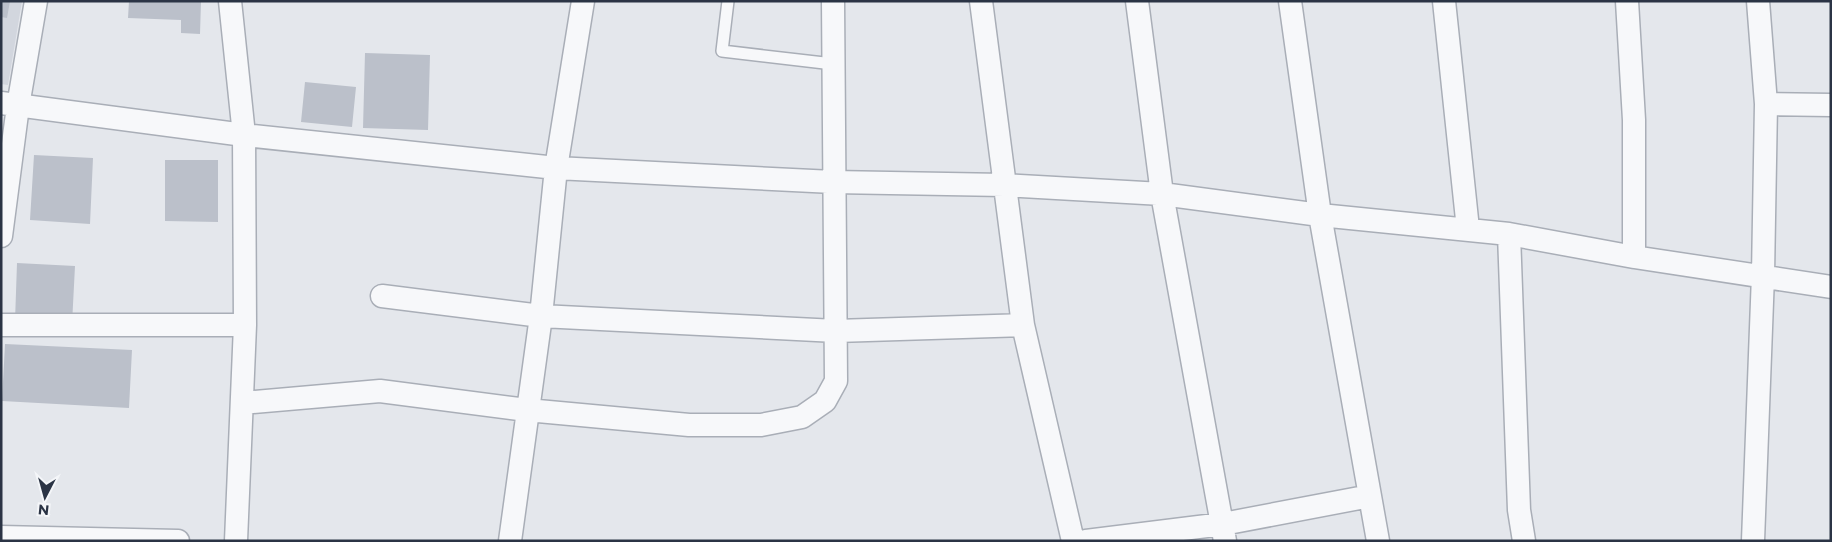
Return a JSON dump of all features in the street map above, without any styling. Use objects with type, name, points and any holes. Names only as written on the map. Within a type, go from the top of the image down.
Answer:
[{"type":"street","points":[[1,236],[10,105],[36,1]]},
{"type":"street","points":[[230,1],[244,135],[245,325],[236,541]]},
{"type":"street","points":[[510,541],[541,316],[556,168],[583,1]]},
{"type":"street","points":[[242,403],[380,392],[527,410],[689,425],[761,425],[802,417],[825,401],[836,381],[833,1]]},
{"type":"street","points":[[980,1],[1023,325],[1073,541]]},
{"type":"street","points":[[1137,1],[1162,194],[1224,532]]},
{"type":"street","points":[[1290,1],[1320,215],[1378,541]]},
{"type":"street","points":[[1444,1],[1468,229]]},
{"type":"street","points":[[1627,1],[1634,120],[1634,257]]},
{"type":"street","points":[[1753,541],[1763,275],[1766,104],[1758,1]]},
{"type":"street","points":[[1766,104],[1831,105]]},
{"type":"street","points":[[10,105],[244,135],[556,168],[833,182],[1004,185],[1162,194],[1320,215],[1509,234],[1634,257],[1763,275],[1831,287]]},
{"type":"street","points":[[1509,234],[1519,510],[1524,541]]},
{"type":"street","points":[[382,296],[541,316],[836,331],[1023,325]]},
{"type":"street","points":[[1,325],[245,325]]},
{"type":"street","points":[[1086,541],[1224,532],[1370,496]]},
{"type":"street","points":[[1,537],[178,541]]},
{"type":"lane","points":[[728,1],[722,51],[833,64]]},
{"type":"shaded area","points":[[1,1],[22,1],[8,85],[1,84]]},
{"type":"building","points":[[1,1],[10,1],[7,18],[1,17]]},
{"type":"building","points":[[129,1],[201,1],[200,34],[181,33],[181,20],[128,18]]},
{"type":"building","points":[[365,53],[430,55],[428,130],[363,128]]},
{"type":"building","points":[[305,82],[356,87],[352,127],[301,122]]},
{"type":"building","points":[[34,155],[93,158],[90,224],[30,220]]},
{"type":"building","points":[[165,160],[218,160],[218,222],[165,221]]},
{"type":"building","points":[[17,263],[75,266],[72,324],[15,321]]},
{"type":"building","points":[[5,344],[132,350],[129,408],[2,401]]}]
